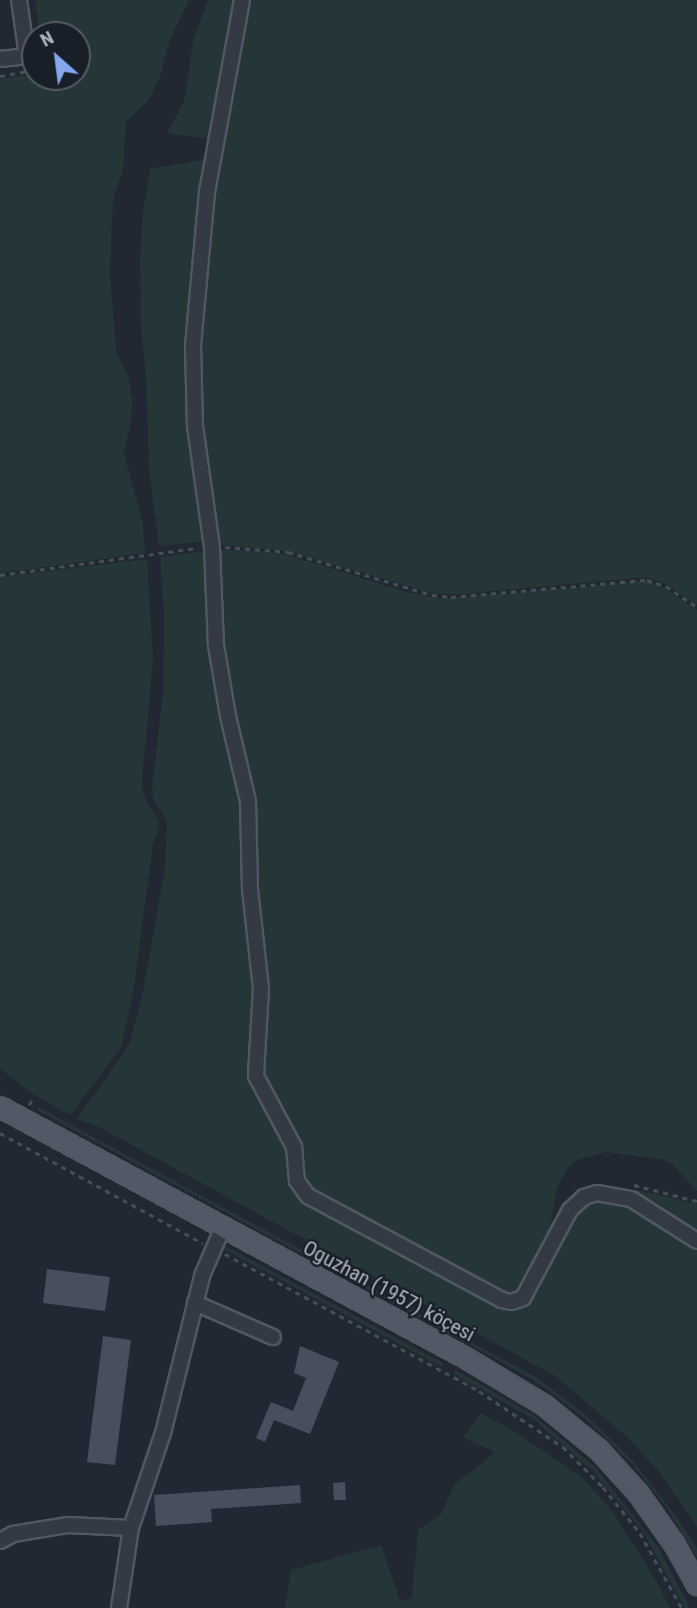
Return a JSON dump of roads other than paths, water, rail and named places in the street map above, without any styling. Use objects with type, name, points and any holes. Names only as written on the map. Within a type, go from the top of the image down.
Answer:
[{"type":"main road","name":"Oguzhan (1957) köçesi","points":[[0,1107],[452,1351],[544,1405],[599,1450],[638,1493],[675,1545],[697,1586]]},
{"type":"lane","points":[[0,59],[27,56],[19,0]]},
{"type":"lane","points":[[242,0],[207,192],[193,337],[195,426],[212,547],[211,579],[221,681],[248,801],[250,889],[261,988],[255,1068],[261,1088],[296,1152],[297,1181],[300,1188],[318,1203],[507,1302],[523,1298],[570,1209],[584,1197],[597,1193],[631,1199],[697,1241]]},
{"type":"lane","points":[[119,1608],[131,1528],[163,1433],[195,1303],[213,1248],[223,1227]]},
{"type":"lane","points":[[195,1303],[272,1337]]},
{"type":"lane","points":[[0,1541],[13,1534],[68,1525],[131,1528]]}]
